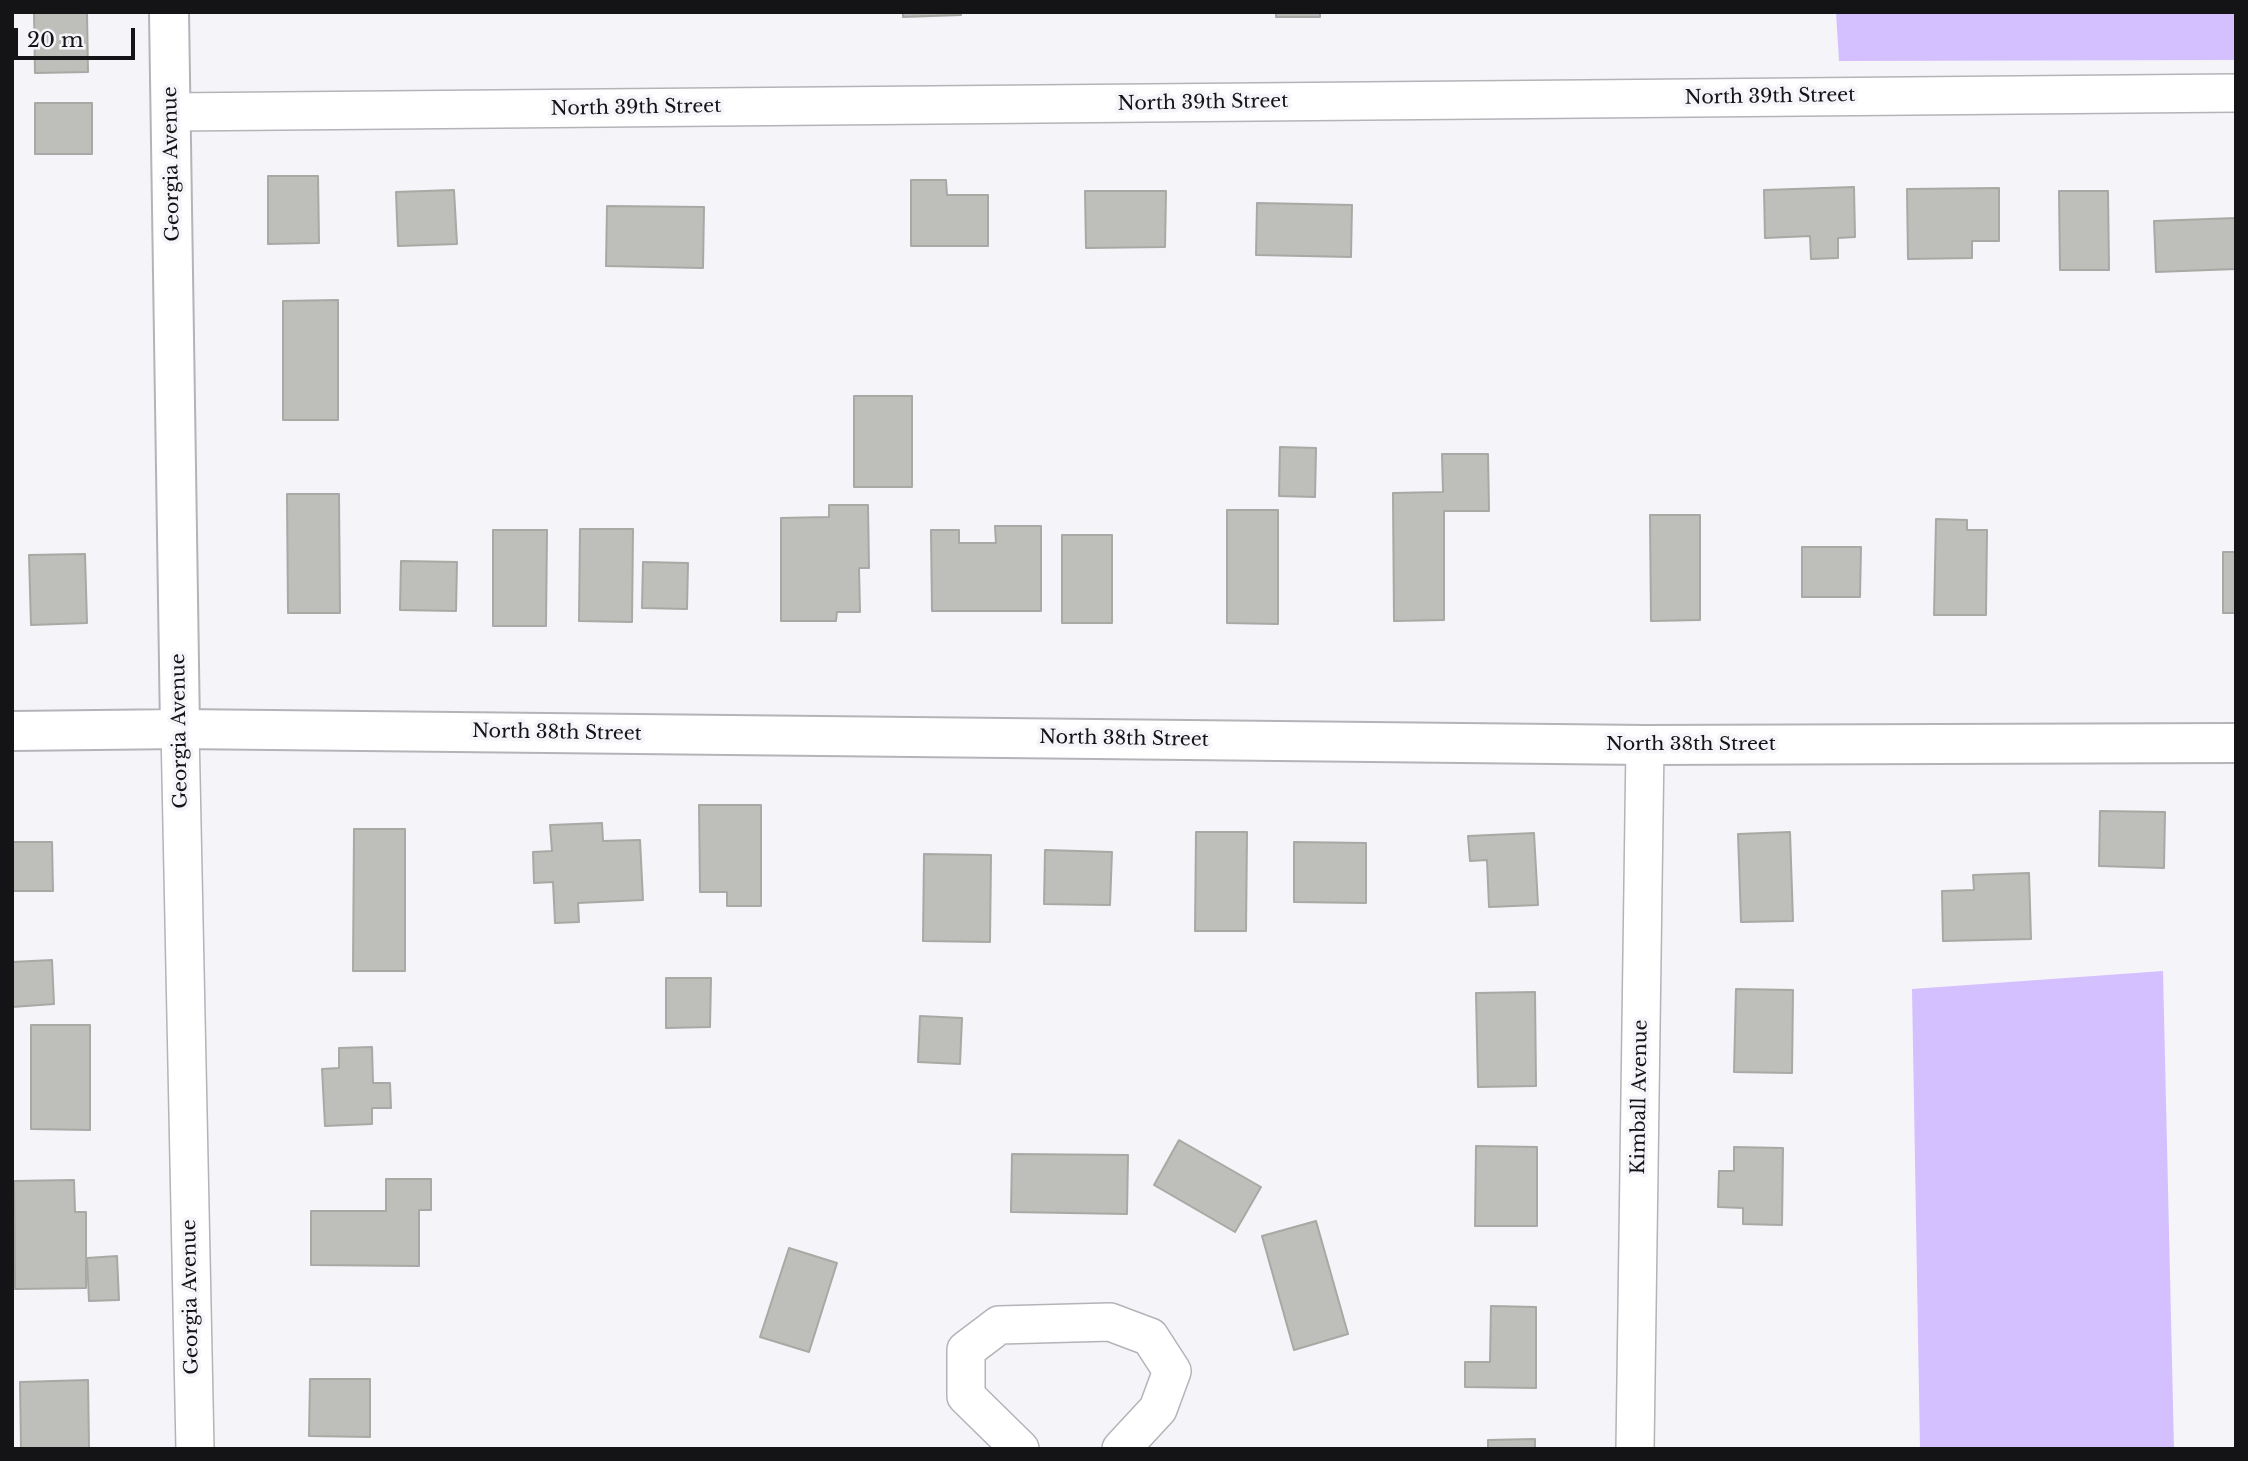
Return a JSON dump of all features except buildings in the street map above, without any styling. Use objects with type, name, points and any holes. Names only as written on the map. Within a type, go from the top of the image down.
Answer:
[{"type":"street","name":"Georgia Avenue","points":[[169,12],[195,1449]]},
{"type":"street","name":"North 39th Street","points":[[171,112],[2236,93]]},
{"type":"street","name":"North 38th Street","points":[[12,731],[180,729],[1645,745],[2236,743]]},
{"type":"street","name":"Kimball Avenue","points":[[1635,1449],[1645,745]]},
{"type":"street","points":[[1020,1449],[966,1396],[965,1349],[999,1325],[1110,1322],[1150,1337],[1172,1371],[1158,1409],[1121,1449]]},
{"type":"shaded area","points":[[1836,12],[2236,12],[2236,60],[1839,61]]},
{"type":"shaded area","points":[[2163,971],[2174,1449],[1920,1449],[1912,989]]}]
